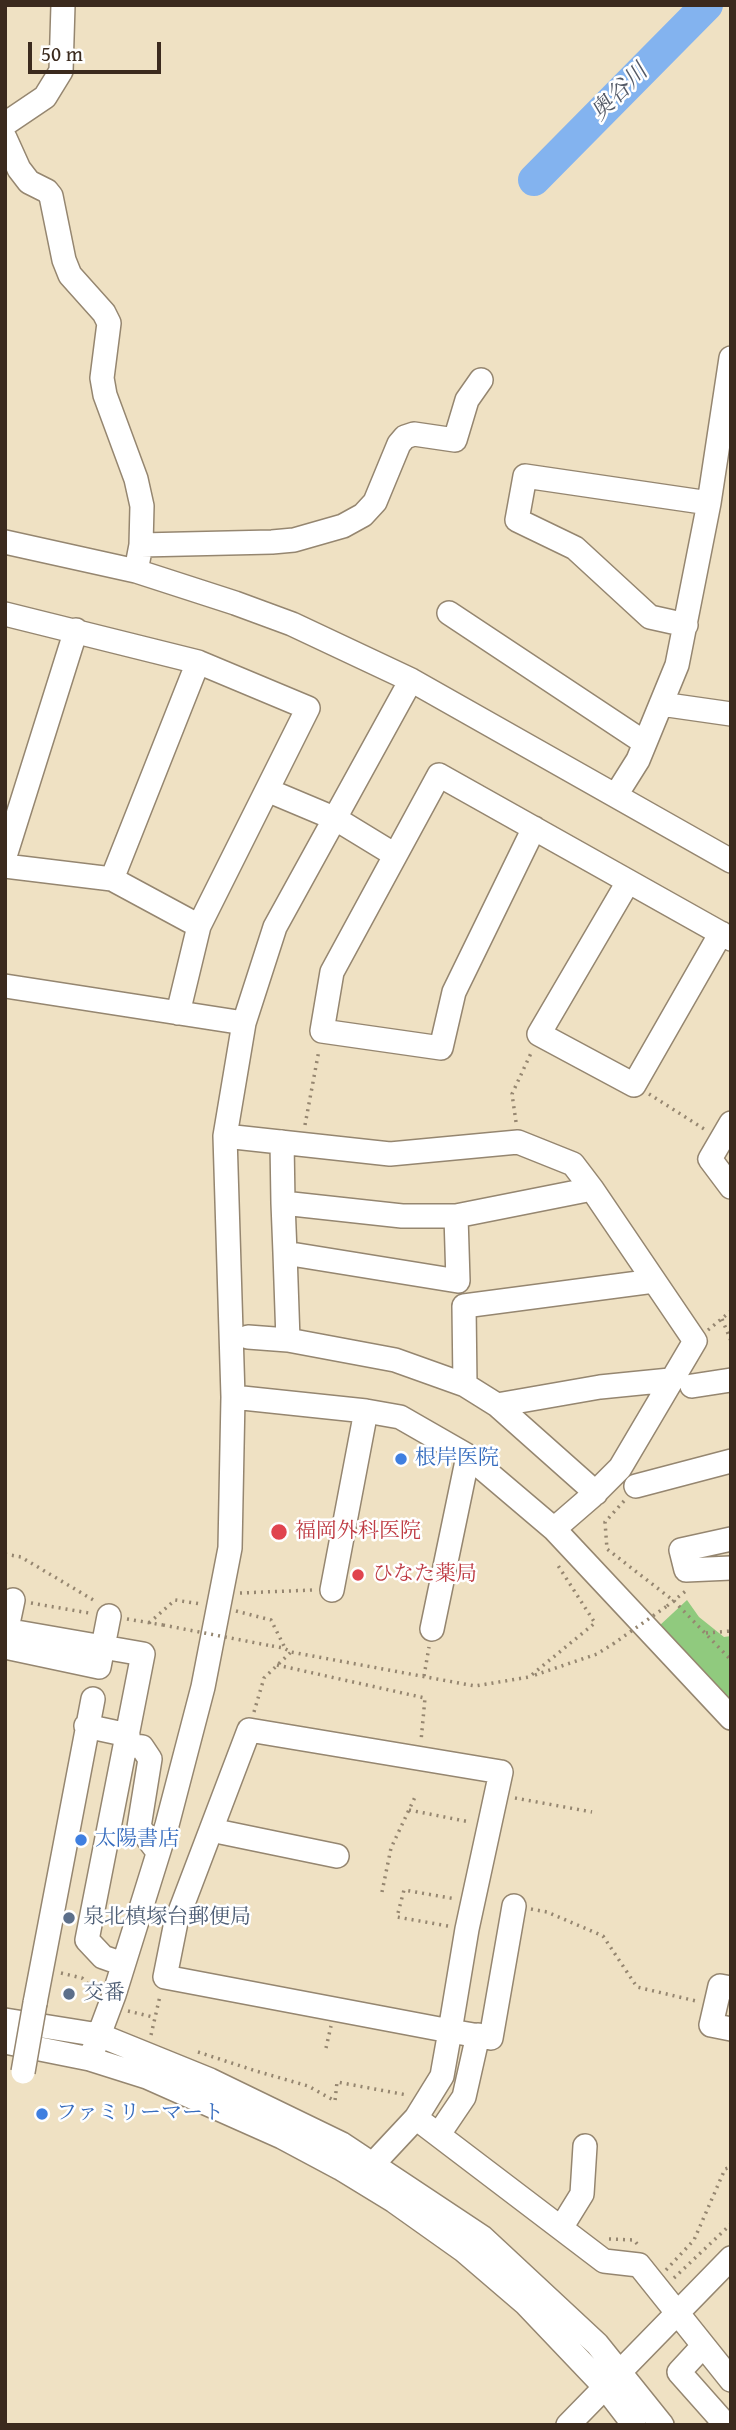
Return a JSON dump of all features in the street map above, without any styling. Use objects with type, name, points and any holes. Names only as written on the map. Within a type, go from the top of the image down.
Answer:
[{"type":"street","points":[[5,124],[45,97],[61,71],[63,5]]},
{"type":"street","points":[[5,138],[19,169],[29,182],[51,196],[64,260],[70,275],[104,313],[109,323],[102,378],[105,395],[136,479],[142,506],[141,545],[136,571]]},
{"type":"street","points":[[616,795],[638,760],[677,665],[709,503],[731,358]]},
{"type":"street","points":[[141,545],[294,540],[343,526],[363,515],[375,502],[399,444],[405,437],[414,434],[455,440],[467,400],[481,380]]},
{"type":"street","points":[[686,625],[650,617],[575,548],[516,520],[525,476],[709,503]]},
{"type":"street","points":[[5,542],[136,571],[292,624],[411,680],[731,861]]},
{"type":"street","points":[[449,613],[645,743]]},
{"type":"street","points":[[5,614],[198,662],[308,708],[199,926],[178,1013]]},
{"type":"street","points":[[5,856],[76,630]]},
{"type":"street","points":[[112,879],[198,662]]},
{"type":"street","points":[[90,2059],[110,2006],[158,1852],[203,1687],[230,1548],[233,1397],[225,1136],[244,1023],[275,927],[411,680]]},
{"type":"street","points":[[661,704],[731,714]]},
{"type":"street","points":[[534,828],[454,992],[441,1048],[322,1031],[332,972],[439,775],[534,828],[628,882],[726,936],[634,1085],[539,1034],[628,882]]},
{"type":"street","points":[[267,790],[336,819],[395,855]]},
{"type":"street","points":[[5,866],[112,879],[199,926]]},
{"type":"street","points":[[5,986],[244,1023]]},
{"type":"street","points":[[726,1131],[710,1159],[731,1186]]},
{"type":"street","points":[[225,1136],[390,1154],[518,1142],[573,1164],[695,1341],[681,1383],[620,1468],[554,1529]]},
{"type":"street","points":[[288,1340],[284,1203],[292,1143]]},
{"type":"street","points":[[284,1203],[402,1216],[456,1216],[592,1189]]},
{"type":"street","points":[[456,1216],[458,1281],[464,1306],[465,1385]]},
{"type":"street","points":[[285,1253],[458,1281]]},
{"type":"street","points":[[464,1306],[654,1281]]},
{"type":"street","points":[[248,1337],[288,1340],[395,1360],[465,1385],[497,1405],[596,1493]]},
{"type":"street","points":[[497,1405],[600,1387],[731,1380]]},
{"type":"street","points":[[233,1397],[366,1411],[400,1418],[468,1456],[554,1529],[731,1718]]},
{"type":"street","points":[[332,1590],[366,1411]]},
{"type":"street","points":[[432,1629],[468,1456]]},
{"type":"street","points":[[636,1486],[731,1461]]},
{"type":"street","points":[[731,1539],[681,1550],[686,1570],[731,1568]]},
{"type":"street","points":[[13,1600],[6,1637],[143,1654],[87,1940],[103,1957],[123,1964]]},
{"type":"street","points":[[103,1647],[107,1615]]},
{"type":"street","points":[[23,2072],[35,2003],[54,1953],[86,1726],[93,1699]]},
{"type":"street","points":[[86,1726],[142,1747],[150,1759],[139,1827],[158,1852]]},
{"type":"street","points":[[373,2164],[422,2108],[442,2076],[450,2031],[467,1929],[501,1772],[249,1730],[176,1922],[165,1977],[394,2010],[450,2031],[491,2038],[514,1906]]},
{"type":"street","points":[[211,1830],[337,1856]]},
{"type":"street","points":[[731,1988],[720,1986],[710,2025],[731,2029]]},
{"type":"street","points":[[5,2020],[99,2035],[210,2080],[342,2144],[482,2237],[597,2344],[634,2425]]},
{"type":"street","points":[[439,2134],[464,2097],[478,2035]]},
{"type":"street","points":[[5,2042],[90,2059],[147,2077],[260,2126],[340,2168],[394,2201],[463,2250],[662,2425]]},
{"type":"street","points":[[422,2108],[439,2134],[604,2261],[639,2265],[660,2284],[676,2313],[731,2380]]},
{"type":"street","points":[[561,2228],[582,2194],[585,2146]]},
{"type":"street","points":[[568,2425],[731,2258]]},
{"type":"street","points":[[703,2346],[679,2372],[726,2425]]},
{"type":"path","points":[[292,1143],[322,1031]]},
{"type":"path","points":[[518,1142],[512,1094],[539,1034]]},
{"type":"path","points":[[634,1085],[726,1131]]},
{"type":"path","points":[[722,1319],[731,1341]]},
{"type":"path","points":[[5,1554],[21,1557],[94,1598],[107,1615]]},
{"type":"path","points":[[529,1677],[595,1623],[555,1560]]},
{"type":"path","points":[[149,1623],[175,1600],[219,1600],[332,1590]]},
{"type":"path","points":[[13,1600],[163,1625],[475,1686],[529,1677],[597,1654],[667,1606]]},
{"type":"path","points":[[219,1600],[271,1619],[285,1648]]},
{"type":"path","points":[[424,1676],[432,1629]]},
{"type":"path","points":[[706,1633],[731,1631]]},
{"type":"path","points":[[249,1730],[264,1678],[291,1652]]},
{"type":"path","points":[[277,1665],[425,1698],[419,1760]]},
{"type":"path","points":[[496,1795],[592,1812]]},
{"type":"path","points":[[382,1892],[391,1848],[415,1797]]},
{"type":"path","points":[[408,1810],[475,1823]]},
{"type":"path","points":[[467,1929],[397,1917],[404,1890],[473,1902]]},
{"type":"path","points":[[514,1906],[547,1912],[603,1936],[637,1987],[715,2006]]},
{"type":"path","points":[[54,1953],[57,1972],[82,1978],[110,2006],[153,2017]]},
{"type":"path","points":[[163,2040],[150,2035],[165,1977]]},
{"type":"path","points":[[189,2049],[309,2086],[335,2101],[337,2082],[422,2108]]},
{"type":"path","points":[[660,2284],[694,2240],[725,2169],[731,2167]]},
{"type":"path","points":[[660,2284],[731,2224]]},
{"type":"path","points":[[597,2238],[634,2240],[641,2249]]},
{"type":"green space","points":[[687,1600],[699,1617],[724,1637],[731,1636],[731,1709],[659,1626]]},
{"type":"waterway","name":"奥谷川","points":[[534,180],[707,5]]},
{"type":"place","name":"根岸医院","points":[[401,1459]]},
{"type":"place","name":"福岡外科医院","points":[[279,1532]]},
{"type":"place","name":"ひなた薬局","points":[[358,1575]]},
{"type":"place","name":"太陽書店","points":[[81,1840]]},
{"type":"place","name":"泉北槙塚台郵便局","points":[[69,1918]]},
{"type":"place","name":"交番","points":[[69,1994]]},
{"type":"place","name":"ファミリーマート","points":[[42,2114]]}]
